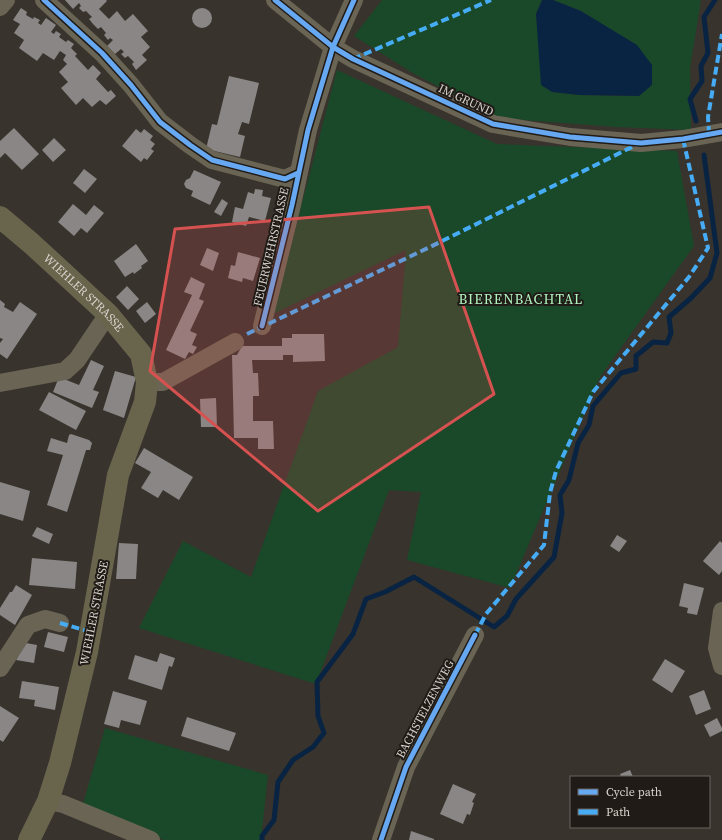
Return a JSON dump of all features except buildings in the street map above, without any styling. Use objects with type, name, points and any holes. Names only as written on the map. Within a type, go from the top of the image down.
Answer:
[{"type":"main road","name":"WIEHLER STRASSE","points":[[0,217],[108,314],[141,354],[147,382],[145,402],[118,475],[87,652],[60,763],[48,801],[28,840]]},
{"type":"street","points":[[0,7],[6,0]]},
{"type":"street","name":"FEUERWEHRSTRASSE","points":[[44,0],[102,53],[131,85],[160,122],[195,149],[212,160],[273,177],[285,179],[298,173]]},
{"type":"street","name":"IM GRUND","points":[[275,0],[333,47],[353,58],[493,124],[570,137],[641,143],[683,139],[722,132]]},
{"type":"street","name":"FEUERWEHRSTRASSE","points":[[262,326],[308,130],[333,47],[354,0]]},
{"type":"street","points":[[0,383],[65,371],[77,360],[108,314]]},
{"type":"street","points":[[147,382],[163,382],[235,342]]},
{"type":"street","points":[[722,611],[717,648],[722,666]]},
{"type":"street","points":[[0,668],[28,625],[45,619],[60,623]]},
{"type":"street","name":"BACHSTELZENWEG","points":[[381,840],[406,767],[475,635]]},
{"type":"street","points":[[48,801],[63,804],[151,840]]},
{"type":"highlighted area","points":[[429,207],[494,394],[318,511],[150,371],[175,229]]},
{"type":"green space","points":[[382,0],[542,0],[536,14],[552,92],[579,95],[639,96],[581,11],[553,0],[701,0],[690,68],[691,130],[616,127],[497,118],[411,72],[354,36]]},
{"type":"green space","points":[[337,70],[497,144],[677,151],[694,246],[600,377],[510,588],[407,560],[421,492],[389,490],[316,684],[139,628],[183,541],[251,577],[318,391],[398,347],[406,250],[273,314]]},
{"type":"green space","points":[[105,728],[268,775],[261,840],[164,840],[82,807]]},
{"type":"water","points":[[542,0],[553,0],[581,11],[637,45],[652,65],[652,85],[639,96],[579,95],[552,92],[541,85],[536,14]]},
{"type":"waterway","points":[[696,121],[690,99],[702,81],[701,66],[708,53],[704,17],[715,0]]},
{"type":"waterway","points":[[262,840],[262,836],[274,820],[278,782],[293,760],[313,747],[324,733],[318,716],[317,682],[353,634],[366,599],[385,592],[414,577],[494,627],[507,616],[516,599],[554,557],[562,513],[560,495],[569,480],[578,443],[589,425],[593,406],[621,373],[636,369],[636,356],[653,342],[667,343],[671,333],[669,317],[691,298],[710,278],[717,253],[704,155]]},
{"type":"marked path","points":[[353,59],[491,0]]},
{"type":"marked path","points":[[709,134],[708,117],[722,34]]},
{"type":"marked path","points":[[475,635],[486,614],[544,545],[550,493],[556,471],[593,392],[689,277],[708,248],[683,139]]},
{"type":"marked path","points":[[247,334],[430,247],[638,144]]},
{"type":"marked path","points":[[60,623],[91,632]]},
{"type":"cycle path","points":[[44,0],[102,53],[131,85],[160,122],[212,160],[285,179],[298,173]]},
{"type":"cycle path","points":[[275,0],[333,47],[353,59],[493,124],[570,137],[641,143],[683,139],[722,132]]},
{"type":"cycle path","points":[[262,326],[292,205],[308,130],[333,47],[354,0]]},
{"type":"cycle path","points":[[381,840],[406,767],[475,635]]},
{"type":"district","name":"BIERENBACHTAL","points":[[521,299]]}]
